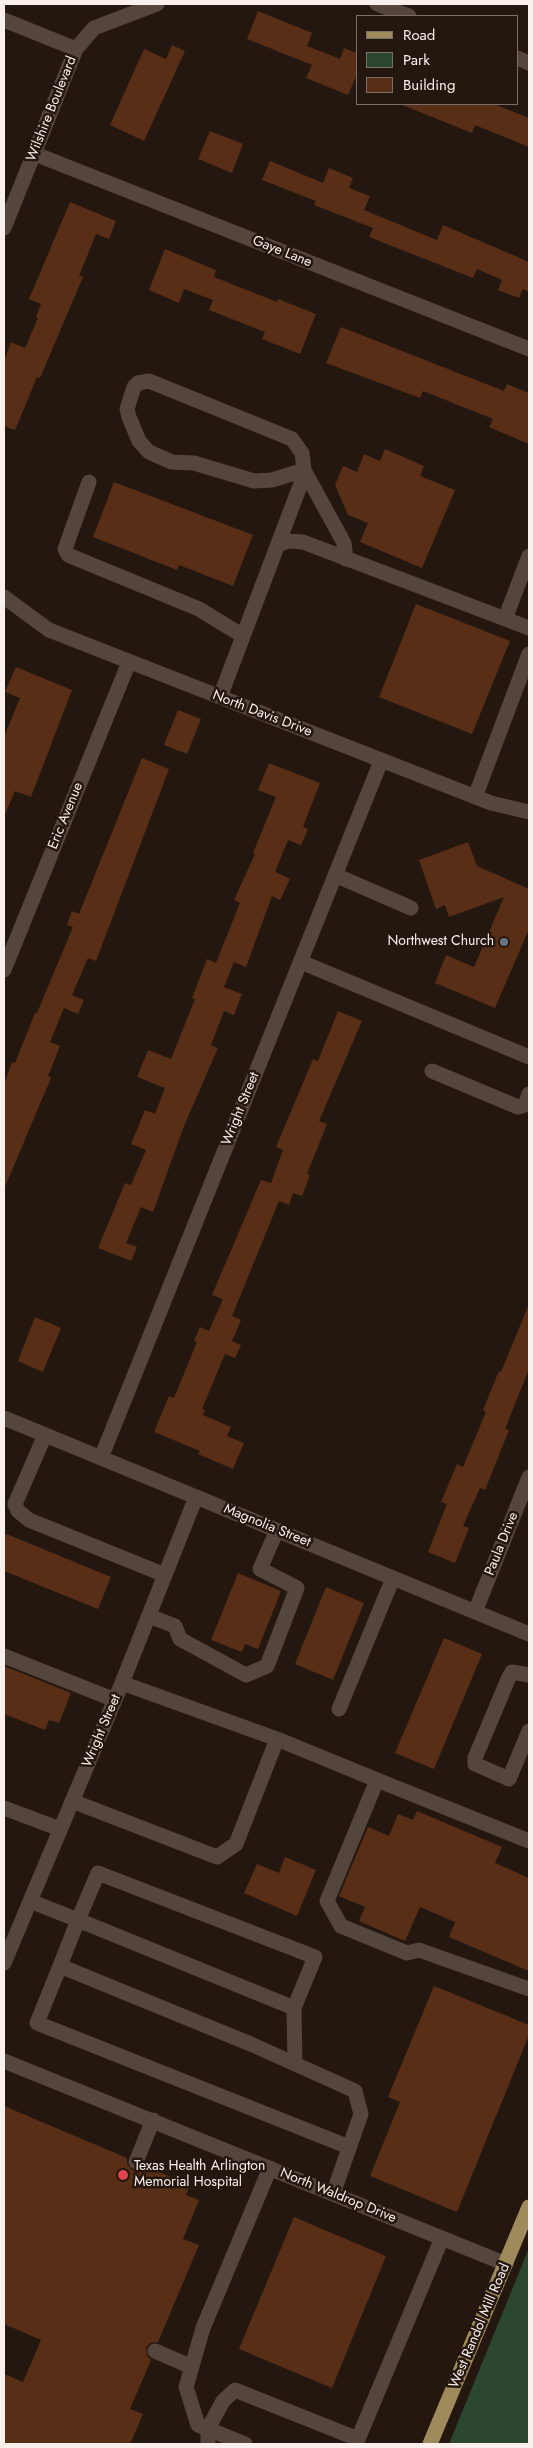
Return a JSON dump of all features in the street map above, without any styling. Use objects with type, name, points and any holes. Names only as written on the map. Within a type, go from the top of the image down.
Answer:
[{"type":"main road","name":"West Randol Mill Road","points":[[430,2444],[506,2264],[525,2230],[529,2207]]},
{"type":"street","name":"Wilshire Boulevard","points":[[4,228],[76,49],[94,28],[157,4]]},
{"type":"street","points":[[377,4],[406,15]]},
{"type":"street","points":[[4,20],[76,49]]},
{"type":"street","name":"Gaye Lane","points":[[35,154],[529,349]]},
{"type":"street","points":[[304,470],[262,482],[194,463],[172,462],[149,452],[139,441],[127,409],[134,388],[138,383],[149,381],[292,439],[302,453],[304,470],[344,543],[346,559]]},
{"type":"street","points":[[220,697],[278,546],[304,470]]},
{"type":"street","points":[[89,482],[65,549],[68,555],[199,609],[243,636]]},
{"type":"street","points":[[278,546],[288,541],[303,542],[529,628]]},
{"type":"street","points":[[505,619],[529,556]]},
{"type":"street","name":"North Davis Drive","points":[[4,597],[50,630],[129,662],[491,803],[528,808]]},
{"type":"street","points":[[475,797],[529,654]]},
{"type":"street","name":"Eric Avenue","points":[[4,970],[129,662]]},
{"type":"street","name":"Wright Street","points":[[100,1458],[381,761]]},
{"type":"street","points":[[336,875],[411,908]]},
{"type":"street","points":[[301,962],[529,1057]]},
{"type":"street","points":[[432,1071],[518,1106],[525,1106],[529,1094]]},
{"type":"street","name":"Magnolia Street","points":[[4,1418],[529,1634]]},
{"type":"street","points":[[45,1435],[15,1504],[18,1511],[29,1520],[165,1575]]},
{"type":"street","name":"Paula Drive","points":[[476,1612],[529,1476]]},
{"type":"street","name":"Wright Street","points":[[4,1961],[115,1700],[196,1497]]},
{"type":"street","points":[[148,1616],[175,1626],[180,1639],[246,1675],[267,1666],[297,1588],[260,1569],[277,1530]]},
{"type":"street","points":[[339,1709],[393,1578]]},
{"type":"street","points":[[4,1656],[115,1700]]},
{"type":"street","points":[[529,1675],[512,1672],[475,1758],[475,1764],[508,1779],[529,1731]]},
{"type":"street","points":[[122,1683],[277,1739],[529,1841]]},
{"type":"street","points":[[72,1801],[217,1857],[236,1844],[277,1739]]},
{"type":"street","points":[[377,1780],[327,1901],[341,1926],[407,1953],[419,1950],[529,1989]]},
{"type":"street","points":[[4,1808],[60,1829]]},
{"type":"street","points":[[295,2064],[294,2008],[315,1957],[98,1873],[37,2023],[349,2147]]},
{"type":"street","points":[[30,1901],[294,2008]]},
{"type":"street","points":[[60,1966],[355,2091],[361,2114],[333,2194]]},
{"type":"street","name":"North Waldrop Drive","points":[[4,2061],[506,2264]]},
{"type":"street","points":[[136,2162],[153,2120]]},
{"type":"street","points":[[245,2444],[208,2437],[198,2425],[186,2386],[203,2328],[270,2168]]},
{"type":"street","points":[[208,2437],[223,2401],[235,2390],[358,2442],[442,2238]]},
{"type":"street","points":[[155,2351],[192,2367]]},
{"type":"green space","points":[[529,2248],[529,2444],[449,2444]]},
{"type":"building","points":[[258,11],[312,33],[307,46],[340,59],[344,48],[356,53],[356,76],[348,95],[306,78],[312,65],[247,39]]},
{"type":"building","points":[[172,45],[185,51],[144,141],[110,125],[144,49],[166,59]]},
{"type":"building","points":[[402,105],[496,105],[529,118],[529,147],[475,125],[472,133]]},
{"type":"building","points":[[210,131],[243,144],[232,173],[198,159]]},
{"type":"building","points":[[270,161],[323,183],[329,168],[353,178],[349,188],[370,196],[364,210],[437,240],[443,225],[529,262],[529,292],[523,289],[519,298],[498,290],[502,280],[477,269],[473,278],[369,237],[373,228],[314,205],[316,201],[262,180]]},
{"type":"building","points":[[70,202],[116,221],[109,239],[96,234],[79,276],[83,277],[40,378],[37,377],[15,430],[4,426],[4,361],[11,342],[25,348],[38,318],[36,317],[41,304],[29,299]]},
{"type":"building","points":[[165,249],[216,270],[214,277],[277,302],[278,299],[316,314],[300,354],[262,339],[265,332],[209,310],[213,300],[184,289],[179,303],[149,290]]},
{"type":"building","points":[[341,327],[504,391],[507,384],[529,393],[529,444],[489,427],[493,419],[423,391],[420,398],[326,363]]},
{"type":"building","points":[[385,449],[424,466],[420,476],[455,490],[422,568],[360,542],[368,523],[348,515],[335,485],[343,466],[357,472],[364,454],[380,461]]},
{"type":"building","points":[[114,482],[253,535],[233,586],[179,565],[177,570],[93,537]]},
{"type":"building","points":[[416,604],[510,641],[472,734],[379,697]]},
{"type":"building","points":[[16,667],[72,690],[31,797],[15,791],[4,817],[4,737],[20,698],[5,692]]},
{"type":"building","points":[[178,710],[201,719],[187,754],[164,745]]},
{"type":"building","points":[[142,758],[169,769],[96,961],[88,958],[72,995],[84,1000],[78,1014],[64,1008],[50,1042],[60,1046],[48,1076],[51,1078],[4,1189],[4,1084],[12,1062],[15,1063],[35,1013],[37,1013],[73,927],[67,925],[72,911],[79,914]]},
{"type":"building","points":[[269,763],[320,783],[303,827],[308,829],[301,845],[288,840],[275,872],[290,879],[280,900],[272,896],[246,967],[234,962],[224,987],[242,994],[234,1015],[224,1011],[211,1045],[218,1048],[184,1126],[153,1212],[141,1207],[126,1243],[137,1247],[131,1261],[98,1248],[125,1183],[131,1185],[146,1150],[131,1144],[145,1110],[155,1114],[165,1088],[137,1077],[148,1050],[171,1059],[195,999],[192,998],[207,959],[216,963],[240,903],[234,900],[255,854],[253,853],[276,797],[258,790]]},
{"type":"building","name":"Northwest Church","points":[[468,842],[477,866],[529,889],[529,929],[495,1008],[435,983],[446,955],[474,967],[504,897],[449,917],[445,905],[436,909],[419,860]]},
{"type":"building","points":[[338,1011],[362,1021],[319,1121],[327,1124],[307,1174],[310,1175],[302,1196],[293,1193],[289,1205],[279,1201],[232,1316],[241,1320],[232,1341],[241,1345],[235,1358],[225,1354],[202,1409],[205,1410],[203,1415],[231,1427],[227,1436],[244,1443],[233,1469],[198,1454],[200,1451],[154,1432],[169,1396],[174,1398],[197,1342],[194,1341],[200,1327],[209,1331],[223,1299],[212,1295],[261,1180],[271,1183],[283,1150],[276,1147],[313,1059],[318,1061]]},
{"type":"building","points":[[529,1304],[529,1369],[505,1429],[509,1430],[485,1490],[480,1488],[463,1526],[469,1528],[455,1563],[428,1552],[447,1504],[441,1502],[457,1464],[463,1467],[486,1412],[483,1410]]},
{"type":"building","points":[[35,1317],[61,1328],[43,1372],[18,1361]]},
{"type":"building","points":[[4,1533],[111,1577],[98,1609],[4,1571]]},
{"type":"building","points":[[238,1573],[281,1591],[258,1649],[245,1644],[242,1652],[211,1640]]},
{"type":"building","points":[[326,1587],[364,1603],[333,1680],[295,1664]]},
{"type":"building","points":[[444,1638],[482,1654],[434,1769],[395,1753]]},
{"type":"building","points":[[4,1666],[71,1693],[59,1723],[49,1720],[45,1730],[4,1714]]},
{"type":"building","points":[[417,1811],[502,1847],[495,1863],[529,1878],[529,1971],[449,1937],[455,1922],[420,1907],[405,1941],[359,1921],[365,1907],[339,1896],[368,1827],[389,1836],[398,1814],[413,1820]]},
{"type":"building","points":[[285,1857],[316,1870],[297,1916],[244,1893],[257,1864],[279,1873]]},
{"type":"building","points":[[434,1986],[529,2025],[529,2035],[457,2212],[370,2176],[400,2102],[388,2097]]},
{"type":"building","points":[[4,2106],[127,2158],[127,2164],[132,2170],[138,2171],[145,2166],[190,2185],[186,2195],[199,2200],[183,2239],[199,2245],[158,2342],[150,2343],[146,2348],[147,2356],[151,2360],[130,2409],[143,2414],[130,2444],[4,2444],[4,2374],[23,2382],[41,2340],[4,2324]]},
{"type":"building","points":[[294,2217],[386,2256],[332,2388],[239,2349]]},
{"type":"place","name":"Northwest Church","points":[[504,942]]},
{"type":"place","name":"Texas Health Arlington Memorial Hospital","points":[[123,2175]]}]
